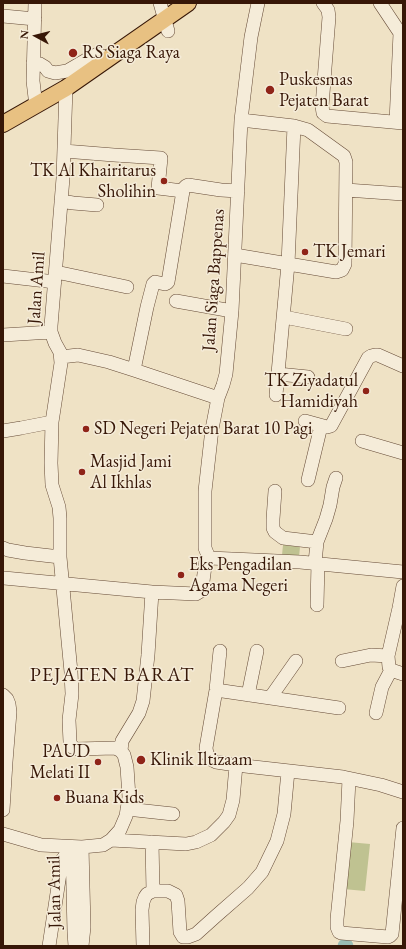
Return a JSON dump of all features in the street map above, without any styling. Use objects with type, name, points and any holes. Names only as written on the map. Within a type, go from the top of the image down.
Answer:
[{"type":"main road","points":[[3,124],[66,88],[105,60],[166,25],[188,3]]},
{"type":"street","points":[[35,3],[32,81],[36,106]]},
{"type":"street","points":[[160,3],[166,25]]},
{"type":"street","name":"Jalan Siaga Bappenas","points":[[209,558],[205,548],[205,491],[212,429],[218,398],[226,374],[232,311],[241,120],[251,37],[258,3]]},
{"type":"street","points":[[324,3],[328,10],[329,17],[322,106],[323,113],[328,116],[399,123],[401,33],[380,3]]},
{"type":"street","points":[[3,16],[34,19]]},
{"type":"street","points":[[33,63],[45,66],[48,71],[55,73],[67,71],[98,54],[105,60]]},
{"type":"street","name":"Jalan Amil","points":[[66,88],[61,201],[51,332],[61,357],[60,376],[52,422],[51,464],[52,485],[59,507],[60,557],[71,672],[72,694],[69,720],[72,747],[77,749],[115,748],[121,751]]},
{"type":"street","points":[[235,255],[336,272],[339,272],[345,264],[346,162],[344,156],[308,130],[294,126],[241,120]]},
{"type":"street","points":[[276,394],[288,264],[294,126]]},
{"type":"street","points":[[64,151],[161,158],[158,188],[183,190]]},
{"type":"street","points":[[134,370],[153,284],[155,282],[165,284],[168,282],[183,190],[188,186],[238,191]]},
{"type":"street","points":[[346,190],[403,194]]},
{"type":"street","points":[[61,201],[97,204]]},
{"type":"street","points":[[3,276],[55,277],[127,287]]},
{"type":"street","points":[[176,302],[232,311]]},
{"type":"street","points":[[284,317],[346,329]]},
{"type":"street","points":[[3,335],[51,332]]},
{"type":"street","points":[[61,357],[78,355],[109,362],[218,398]]},
{"type":"street","points":[[305,421],[321,426],[331,426],[370,356],[378,355],[401,369]]},
{"type":"street","points":[[278,374],[308,377]]},
{"type":"street","points":[[3,431],[52,422]]},
{"type":"street","points":[[308,480],[321,426]]},
{"type":"street","points":[[362,440],[403,453]]},
{"type":"street","points":[[317,605],[317,542],[330,506],[336,478]]},
{"type":"street","points":[[275,491],[273,528],[275,532],[283,538],[317,542]]},
{"type":"street","points":[[3,548],[26,553],[60,557]]},
{"type":"street","points":[[4,578],[152,592],[196,594],[202,589],[206,561],[209,558],[316,563],[403,572]]},
{"type":"street","points":[[376,713],[382,687],[397,672],[389,667],[388,656],[401,609],[403,586]]},
{"type":"street","points":[[112,840],[120,830],[127,810],[129,788],[125,760],[121,751],[122,741],[139,713],[143,701],[152,592]]},
{"type":"street","points":[[220,651],[216,690],[206,748],[207,754],[212,760],[236,765],[349,778],[403,792]]},
{"type":"street","points":[[248,695],[257,651]]},
{"type":"street","points":[[342,661],[372,655],[388,656]]},
{"type":"street","points":[[270,698],[296,660]]},
{"type":"street","points":[[216,690],[339,708]]},
{"type":"street","points":[[3,695],[7,699],[10,712],[4,762],[3,810]]},
{"type":"street","points":[[112,840],[186,844],[196,842],[211,835],[219,828],[229,815],[233,800],[236,765]]},
{"type":"street","points":[[143,946],[142,910],[143,902],[147,894],[153,891],[168,891],[176,895],[178,901],[180,932],[183,936],[188,937],[192,936],[248,888],[262,872],[277,841],[284,814],[288,771]]},
{"type":"street","points":[[349,778],[347,820],[336,919],[339,932],[388,937],[392,934],[403,828]]},
{"type":"street","points":[[127,810],[173,814]]},
{"type":"street","points":[[3,834],[74,855],[49,946]]},
{"type":"street","name":"Jalan Amil","points":[[74,855],[103,845],[112,840]]},
{"type":"street","points":[[152,842],[153,891]]},
{"type":"street","name":"Jalan Amil","points":[[74,855],[75,946]]},
{"type":"street","name":"Jalan Amil","points":[[74,855],[84,927],[82,946]]},
{"type":"green space","points":[[283,545],[300,547],[299,557],[282,555]]},
{"type":"green space","points":[[348,842],[370,844],[365,891],[343,889]]},
{"type":"place","name":"RS Siaga Raya","points":[[73,53]]},
{"type":"place","name":"Puskesmas Pejaten Barat","points":[[270,90]]},
{"type":"place","name":"TK Al Khairitarus Sholihin","points":[[164,181]]},
{"type":"place","name":"TK Jemari","points":[[305,252]]},
{"type":"place","name":"TK Ziyadatul Hamidiyah","points":[[366,391]]},
{"type":"place","name":"SD Negeri Pejaten Barat 10 Pagi","points":[[86,429]]},
{"type":"place","name":"Masjid Jami Al Ikhlas","points":[[82,472]]},
{"type":"place","name":"Eks Pengadilan Agama Negeri","points":[[181,575]]},
{"type":"place","name":"Klinik Iltizaam","points":[[141,760]]},
{"type":"place","name":"PAUD Melati II","points":[[98,762]]},
{"type":"place","name":"Buana Kids","points":[[57,798]]},
{"type":"district","name":"PEJATEN BARAT","points":[[112,676]]}]
